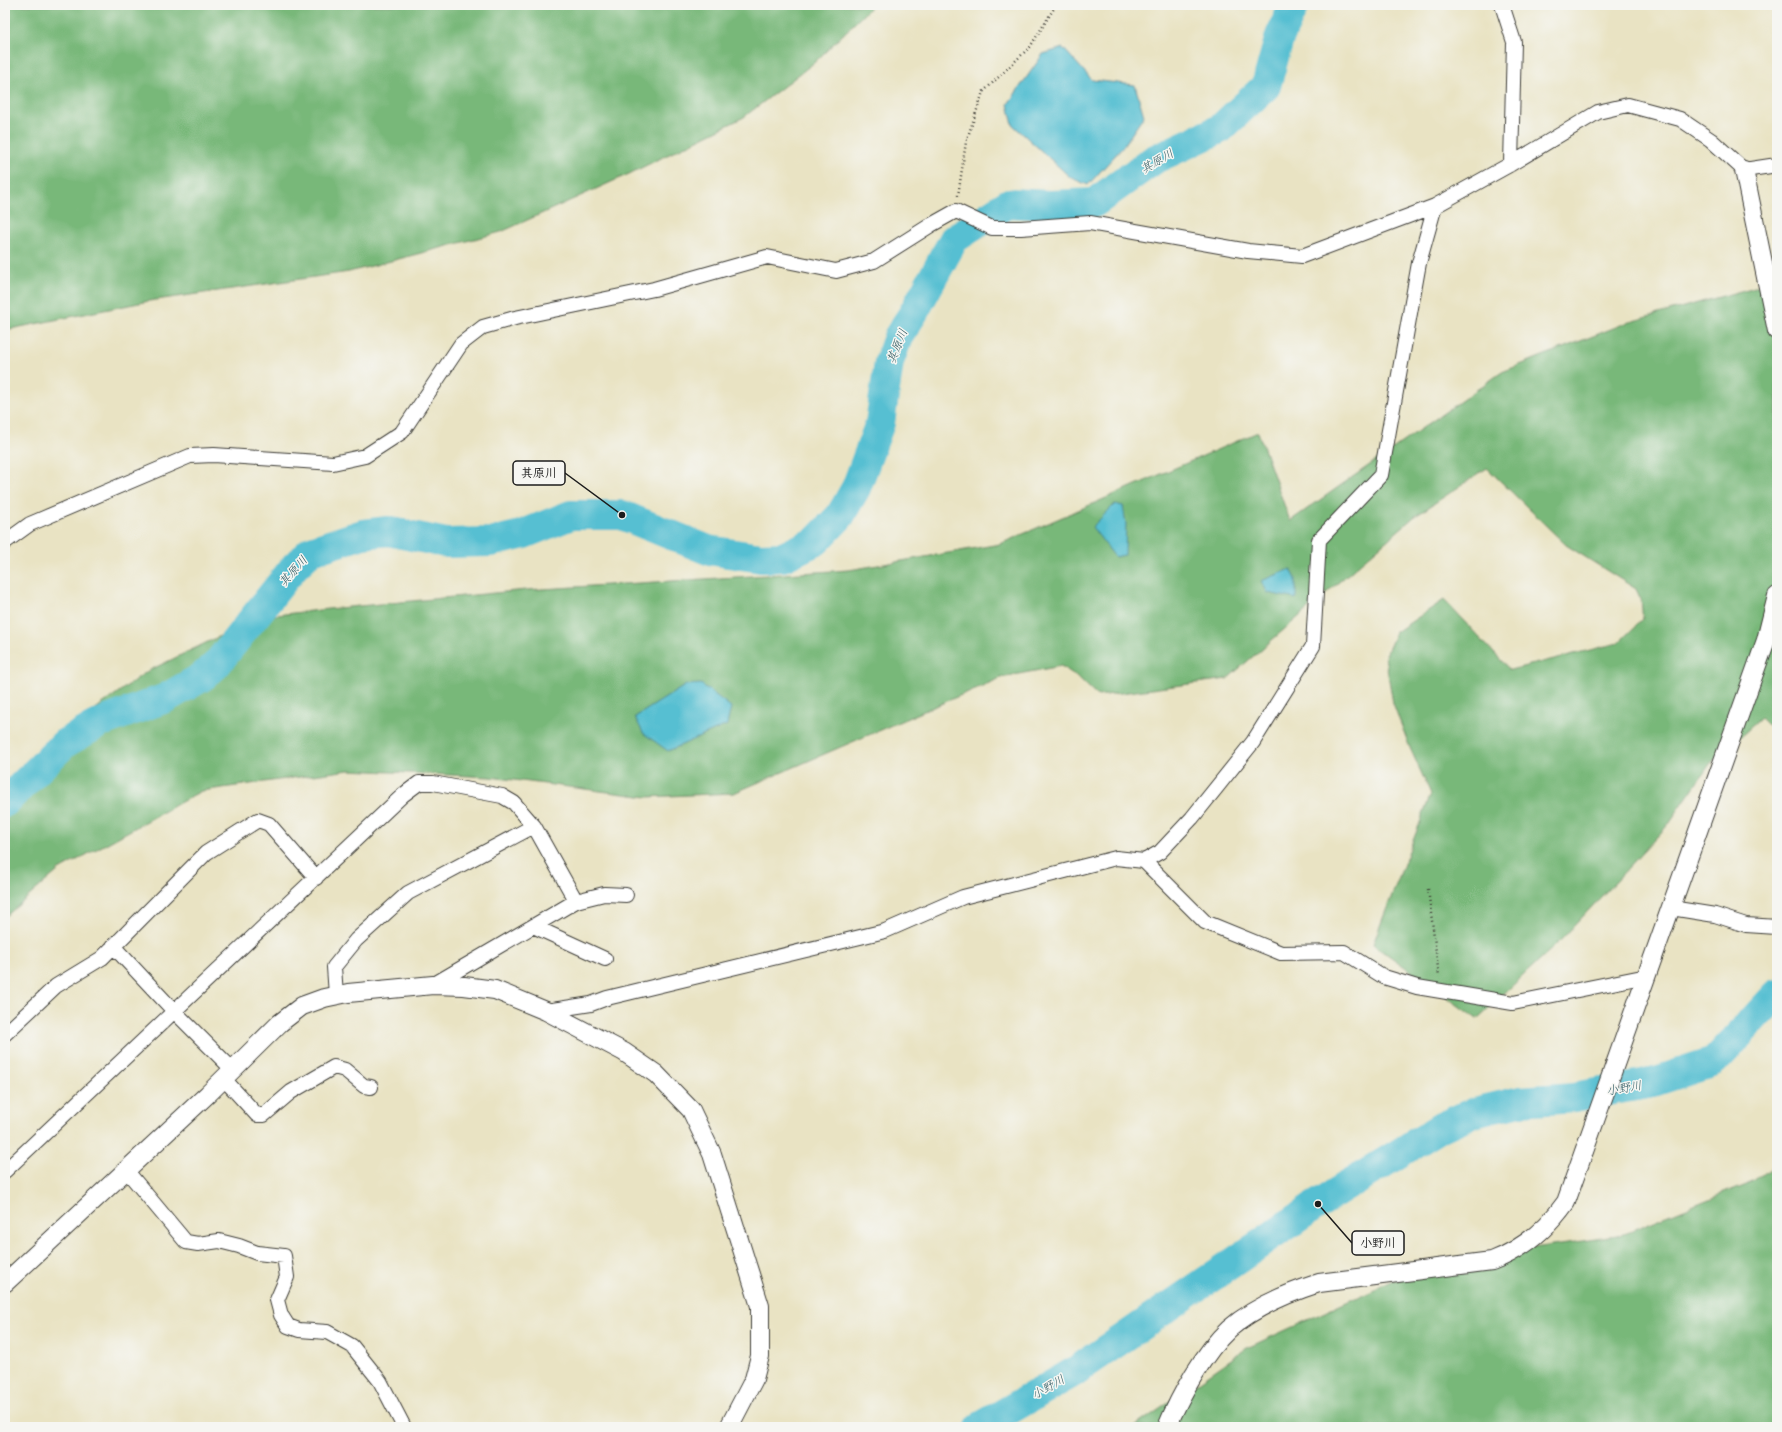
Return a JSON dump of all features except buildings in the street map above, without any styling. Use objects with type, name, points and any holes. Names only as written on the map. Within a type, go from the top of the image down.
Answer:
[{"type":"street","points":[[1502,5],[1514,42],[1511,164]]},
{"type":"street","points":[[5,542],[30,524],[190,456],[214,455],[333,463],[365,456],[402,432],[461,344],[483,327],[515,318],[654,289],[766,257],[836,271],[874,261],[931,225],[956,212],[992,228],[1020,228],[1090,223],[1248,251],[1302,256],[1435,206],[1511,164],[1598,112],[1628,105],[1680,119],[1711,140],[1744,170],[1777,331]]},
{"type":"street","points":[[1744,170],[1777,165]]},
{"type":"street","points":[[546,1011],[590,1004],[615,996],[885,931],[963,897],[1116,858],[1144,861],[1160,852],[1192,818],[1253,742],[1313,646],[1319,540],[1380,474],[1419,263],[1435,206]]},
{"type":"street","points":[[1167,1427],[1176,1404],[1207,1355],[1229,1329],[1254,1312],[1297,1290],[1319,1283],[1492,1261],[1510,1254],[1536,1236],[1556,1217],[1566,1202],[1585,1151],[1766,640],[1777,596]]},
{"type":"street","points":[[5,1171],[403,795],[420,783],[433,783],[502,796],[514,803],[534,826],[576,901]]},
{"type":"street","points":[[5,1034],[56,986],[102,958],[206,853],[258,820],[269,824],[316,878]]},
{"type":"street","points":[[336,995],[334,967],[356,940],[408,894],[534,826]]},
{"type":"street","points":[[1144,861],[1206,922],[1281,953],[1344,952],[1384,977],[1417,987],[1513,1003],[1647,976]]},
{"type":"street","points":[[431,986],[576,901],[604,894],[626,895]]},
{"type":"street","points":[[1671,908],[1715,915],[1746,925],[1777,927]]},
{"type":"street","points":[[533,926],[604,959]]},
{"type":"street","points":[[113,946],[174,1011],[229,1074],[257,1115],[264,1115],[291,1092],[334,1068],[345,1070],[364,1086],[371,1087]]},
{"type":"street","points":[[5,1283],[229,1074],[280,1023],[302,1006],[336,995],[431,986],[464,986],[495,990],[546,1011],[624,1052],[656,1074],[691,1110],[712,1154],[760,1306],[760,1356],[754,1379],[729,1427]]},
{"type":"street","points":[[126,1170],[186,1242],[198,1244],[219,1241],[239,1246],[257,1253],[284,1256],[287,1277],[277,1300],[281,1315],[288,1326],[299,1330],[327,1332],[352,1346],[380,1381],[404,1427]]},
{"type":"path","points":[[956,212],[966,142],[983,92],[1030,47],[1056,5]]},
{"type":"path","points":[[1428,889],[1442,992]]},
{"type":"green space","points":[[5,5],[873,5],[815,62],[744,117],[629,174],[501,232],[349,272],[149,301],[5,330]]},
{"type":"green space","points":[[1773,282],[1777,284],[1777,734],[1761,718],[1710,764],[1667,826],[1560,941],[1477,1019],[1373,944],[1431,794],[1410,748],[1393,703],[1385,657],[1396,632],[1444,600],[1510,670],[1618,643],[1643,619],[1641,600],[1636,589],[1566,545],[1487,468],[1414,517],[1227,679],[1098,696],[1079,678],[1061,666],[1003,677],[734,793],[647,797],[490,777],[349,770],[201,791],[59,870],[5,917],[5,791],[38,751],[146,672],[259,617],[526,590],[849,570],[1000,544],[1258,432],[1290,521],[1502,372],[1626,323]]},
{"type":"green space","points":[[1777,1164],[1777,1427],[1134,1427],[1247,1348],[1433,1262],[1617,1236],[1754,1181]]},
{"type":"water","points":[[1063,48],[1092,80],[1135,85],[1144,116],[1122,148],[1088,185],[1071,178],[1013,125],[1008,104],[1043,54]]},
{"type":"water","points":[[1115,504],[1123,506],[1126,524],[1125,555],[1115,557],[1092,527]]},
{"type":"water","points":[[1291,569],[1296,579],[1296,599],[1268,593],[1261,581]]},
{"type":"water","points":[[701,684],[731,707],[727,725],[668,751],[643,733],[635,717],[686,685]]},
{"type":"waterway","name":"其原川","points":[[5,802],[65,743],[102,722],[166,698],[202,677],[216,665],[295,566],[311,551],[363,534],[388,531],[446,543],[491,542],[521,535],[571,515],[622,515],[708,550],[761,558],[783,557],[816,541],[840,516],[856,488],[880,423],[889,362],[898,337],[914,312],[954,239],[1009,203],[1050,205],[1094,203],[1155,159],[1220,129],[1266,86],[1280,36],[1294,5]]},
{"type":"waterway","name":"小野川","points":[[980,1427],[1074,1372],[1318,1204],[1441,1127],[1474,1112],[1520,1101],[1574,1097],[1647,1084],[1714,1062],[1777,994]]},
{"type":"place","name":"其原川","points":[[622,515]]},
{"type":"place","name":"小野川","points":[[1318,1204]]}]
